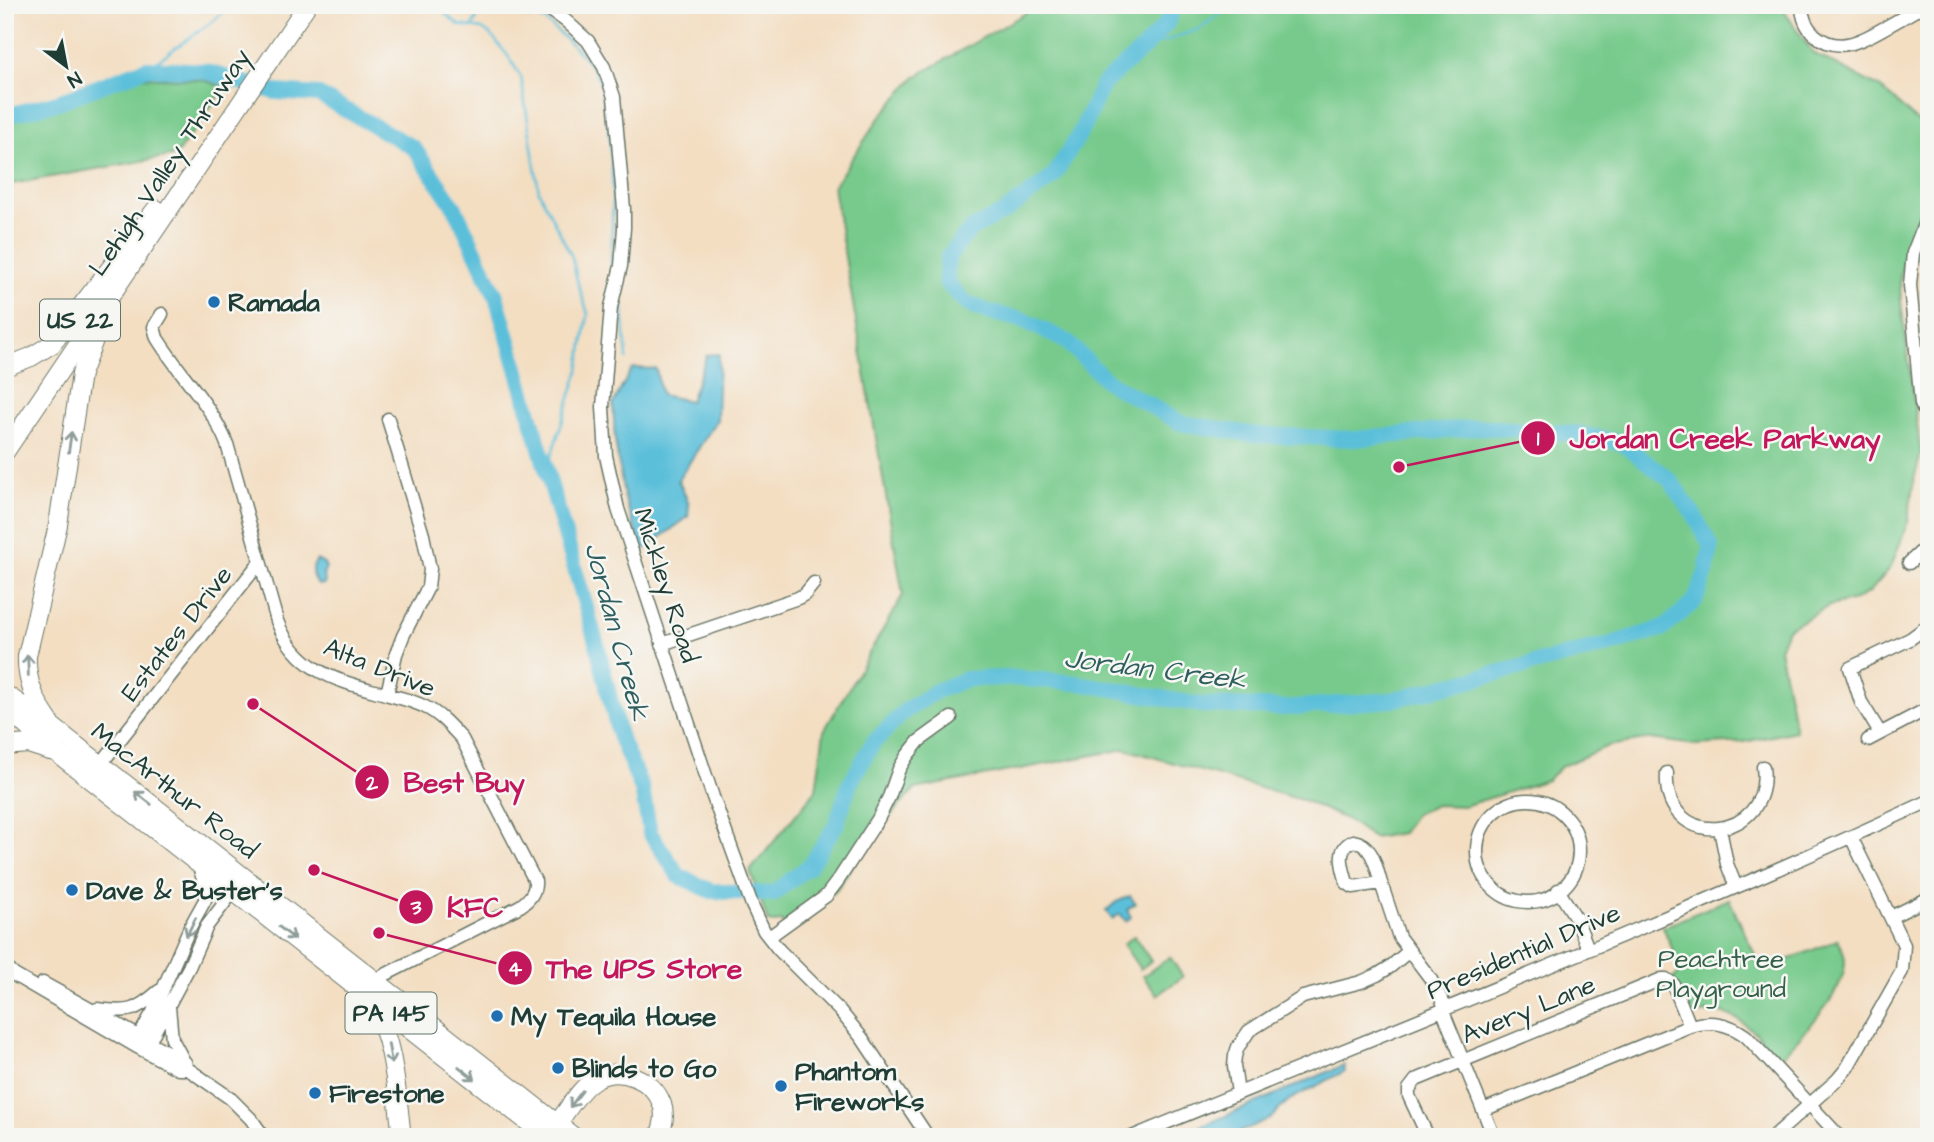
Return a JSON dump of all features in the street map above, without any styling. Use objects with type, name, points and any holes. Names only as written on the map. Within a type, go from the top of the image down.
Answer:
[{"type":"highway","name":"Lehigh Valley Thruway","points":[[265,57],[293,5]]},
{"type":"highway","name":"Lehigh Valley Thruway","points":[[5,452],[118,285],[211,137],[265,57],[306,5]]},
{"type":"highway","name":"Lehigh Valley Thruway","points":[[5,431],[156,209],[211,137]]},
{"type":"highway","points":[[5,366],[31,357],[52,344],[156,209]]},
{"type":"highway","points":[[53,727],[30,686],[27,671],[28,649],[58,525],[81,374],[118,285]]},
{"type":"highway","name":"MacArthur Road","points":[[8,706],[53,727],[239,884],[552,1130],[574,1137]]},
{"type":"highway","name":"MacArthur Road","points":[[8,706],[57,753],[198,863],[239,884]]},
{"type":"highway","points":[[5,746],[28,744],[57,753]]},
{"type":"highway","points":[[370,986],[391,1051],[402,1137]]},
{"type":"highway","points":[[552,1130],[586,1086],[601,1076],[619,1073],[634,1076],[658,1096],[664,1112],[659,1137]]},
{"type":"street","name":"Mickley Road","points":[[543,5],[588,41],[610,81],[624,209],[621,266],[611,307],[603,408],[606,456],[618,509],[662,644],[758,920],[769,937],[862,1038],[928,1137]]},
{"type":"street","points":[[1802,5],[1804,19],[1810,30],[1826,42],[1845,45],[1859,42],[1925,5]]},
{"type":"street","points":[[1929,212],[1913,253],[1910,285],[1921,404],[1929,414]]},
{"type":"street","name":"Alta Drive","points":[[162,314],[155,323],[154,331],[221,429],[277,621],[289,645],[318,671],[334,679],[424,706],[436,713],[462,739],[535,881],[536,887],[527,902],[370,986]]},
{"type":"street","points":[[387,694],[403,636],[428,587],[430,569],[423,535],[388,419]]},
{"type":"street","points":[[1909,563],[1929,544]]},
{"type":"street","name":"Estates Drive","points":[[100,765],[260,562]]},
{"type":"street","points":[[662,644],[798,598],[814,583]]},
{"type":"street","points":[[1880,733],[1861,702],[1850,668],[1910,639],[1929,625]]},
{"type":"street","points":[[1868,740],[1929,708]]},
{"type":"street","points":[[769,937],[826,895],[878,819],[907,756],[919,741],[951,718]]},
{"type":"street","points":[[1667,773],[1668,796],[1678,813],[1694,825],[1720,829],[1738,822],[1754,808],[1764,783],[1763,767]]},
{"type":"street","points":[[1534,800],[1554,806],[1568,818],[1577,835],[1579,856],[1572,875],[1558,891],[1541,900],[1522,902],[1502,896],[1486,883],[1477,866],[1476,846],[1482,828],[1494,813],[1513,802],[1534,800]]},
{"type":"street","name":"Presidential Drive","points":[[1132,1137],[1736,887],[1929,800]]},
{"type":"street","points":[[1720,829],[1727,864],[1736,887]]},
{"type":"street","points":[[1773,1137],[1847,1069],[1902,971],[1903,946],[1851,837]]},
{"type":"street","points":[[142,1042],[162,989],[205,900],[206,887],[198,863]]},
{"type":"street","points":[[1381,883],[1394,926],[1430,978],[1444,1008],[1493,1137]]},
{"type":"street","points":[[142,1042],[169,1007],[207,926],[239,884]]},
{"type":"street","points":[[1558,891],[1576,918],[1588,949]]},
{"type":"street","points":[[1891,917],[1929,898]]},
{"type":"street","points":[[1238,1093],[1235,1056],[1242,1038],[1249,1031],[1303,996],[1362,982],[1377,975],[1409,951]]},
{"type":"street","points":[[7,967],[18,968],[88,1007],[142,1042]]},
{"type":"street","points":[[7,967],[14,975],[187,1065],[230,1098],[264,1137]]},
{"type":"street","name":"Avery Lane","points":[[1428,1137],[1409,1098],[1409,1089],[1416,1080],[1462,1060],[1662,979],[1673,985],[1690,1026]]},
{"type":"street","points":[[88,1007],[122,1012],[143,1005],[162,989]]},
{"type":"street","points":[[169,1007],[172,1040],[187,1065]]},
{"type":"street","points":[[1483,1110],[1690,1026],[1710,1022],[1721,1023],[1746,1037],[1840,1137]]},
{"type":"green space","points":[[1034,5],[1780,5],[1813,53],[1881,88],[1917,121],[1929,123],[1929,184],[1905,252],[1900,279],[1921,454],[1914,479],[1908,522],[1891,567],[1870,592],[1855,600],[1829,606],[1787,629],[1779,649],[1796,731],[1744,742],[1695,745],[1651,739],[1608,746],[1562,766],[1547,780],[1464,806],[1436,805],[1415,814],[1402,833],[1373,838],[1348,820],[1305,801],[1125,749],[915,789],[880,827],[836,890],[787,927],[781,921],[768,922],[750,871],[816,790],[824,731],[903,595],[833,187],[880,117],[915,77],[1024,14]]},
{"type":"green space","points":[[142,77],[203,80],[225,87],[176,155],[5,185],[5,120],[48,109]]},
{"type":"green space","name":"Peachtree Playground","points":[[1729,899],[1762,970],[1838,940],[1844,953],[1843,974],[1830,1001],[1779,1059],[1750,1029],[1733,1017],[1710,1012],[1686,1018],[1670,981],[1682,971],[1663,927]]},
{"type":"green space","points":[[1134,936],[1151,961],[1140,969],[1123,944]]},
{"type":"green space","points":[[1170,957],[1183,977],[1157,995],[1143,976]]},
{"type":"water","points":[[719,354],[717,420],[678,480],[689,504],[688,517],[642,551],[624,496],[615,440],[613,404],[634,368],[656,369],[661,395],[690,401],[707,355]]},
{"type":"water","points":[[317,560],[326,568],[323,575],[324,584],[319,585],[312,572]]},
{"type":"water","points":[[1130,896],[1135,903],[1127,910],[1131,917],[1126,921],[1120,914],[1112,919],[1106,911],[1116,902]]},
{"type":"water","points":[[1344,1065],[1345,1071],[1289,1100],[1271,1118],[1229,1137],[1177,1137]]},
{"type":"waterway","points":[[147,68],[232,5]]},
{"type":"waterway","points":[[428,5],[442,11],[459,25],[482,29],[491,35],[521,77],[539,192],[572,257],[588,314],[579,370],[546,472]]},
{"type":"waterway","points":[[472,27],[482,9],[493,5]]},
{"type":"waterway","points":[[494,5],[510,13]]},
{"type":"waterway","name":"Jordan Creek","points":[[5,116],[58,102],[147,68],[204,71],[276,92],[319,95],[414,148],[455,208],[496,296],[597,645],[619,735],[642,789],[650,833],[679,876],[711,891],[773,894],[810,865],[836,825],[849,785],[873,743],[905,711],[936,691],[966,679],[1015,678],[1079,683],[1201,705],[1284,708],[1392,700],[1612,644],[1664,628],[1695,601],[1706,572],[1711,546],[1670,480],[1622,443],[1580,434],[1481,427],[1355,439],[1255,435],[1181,423],[1108,382],[1066,341],[1023,320],[988,312],[966,303],[946,282],[948,257],[970,230],[1005,212],[1053,177],[1079,135],[1103,84],[1143,49],[1167,23],[1174,5]]},
{"type":"waterway","name":"Jordan Creek","points":[[1143,49],[1199,29],[1237,5]]},
{"type":"waterway","points":[[528,18],[537,17],[548,23],[581,54],[599,82],[612,166],[611,261],[614,270]]},
{"type":"waterway","points":[[621,285],[627,359]]},
{"type":"place","name":"Ramada","points":[[214,302]]},
{"type":"place","name":"Jordan Creek Parkway","points":[[1399,467]]},
{"type":"place","name":"Best Buy","points":[[253,704]]},
{"type":"place","name":"KFC","points":[[314,870]]},
{"type":"place","name":"Dave & Buster's","points":[[72,890]]},
{"type":"place","name":"The UPS Store","points":[[379,933]]},
{"type":"place","name":"My Tequila House","points":[[497,1016]]},
{"type":"place","name":"Blinds to Go","points":[[558,1068]]},
{"type":"place","name":"Phantom Fireworks","points":[[781,1086]]},
{"type":"place","name":"Firestone","points":[[315,1093]]}]
